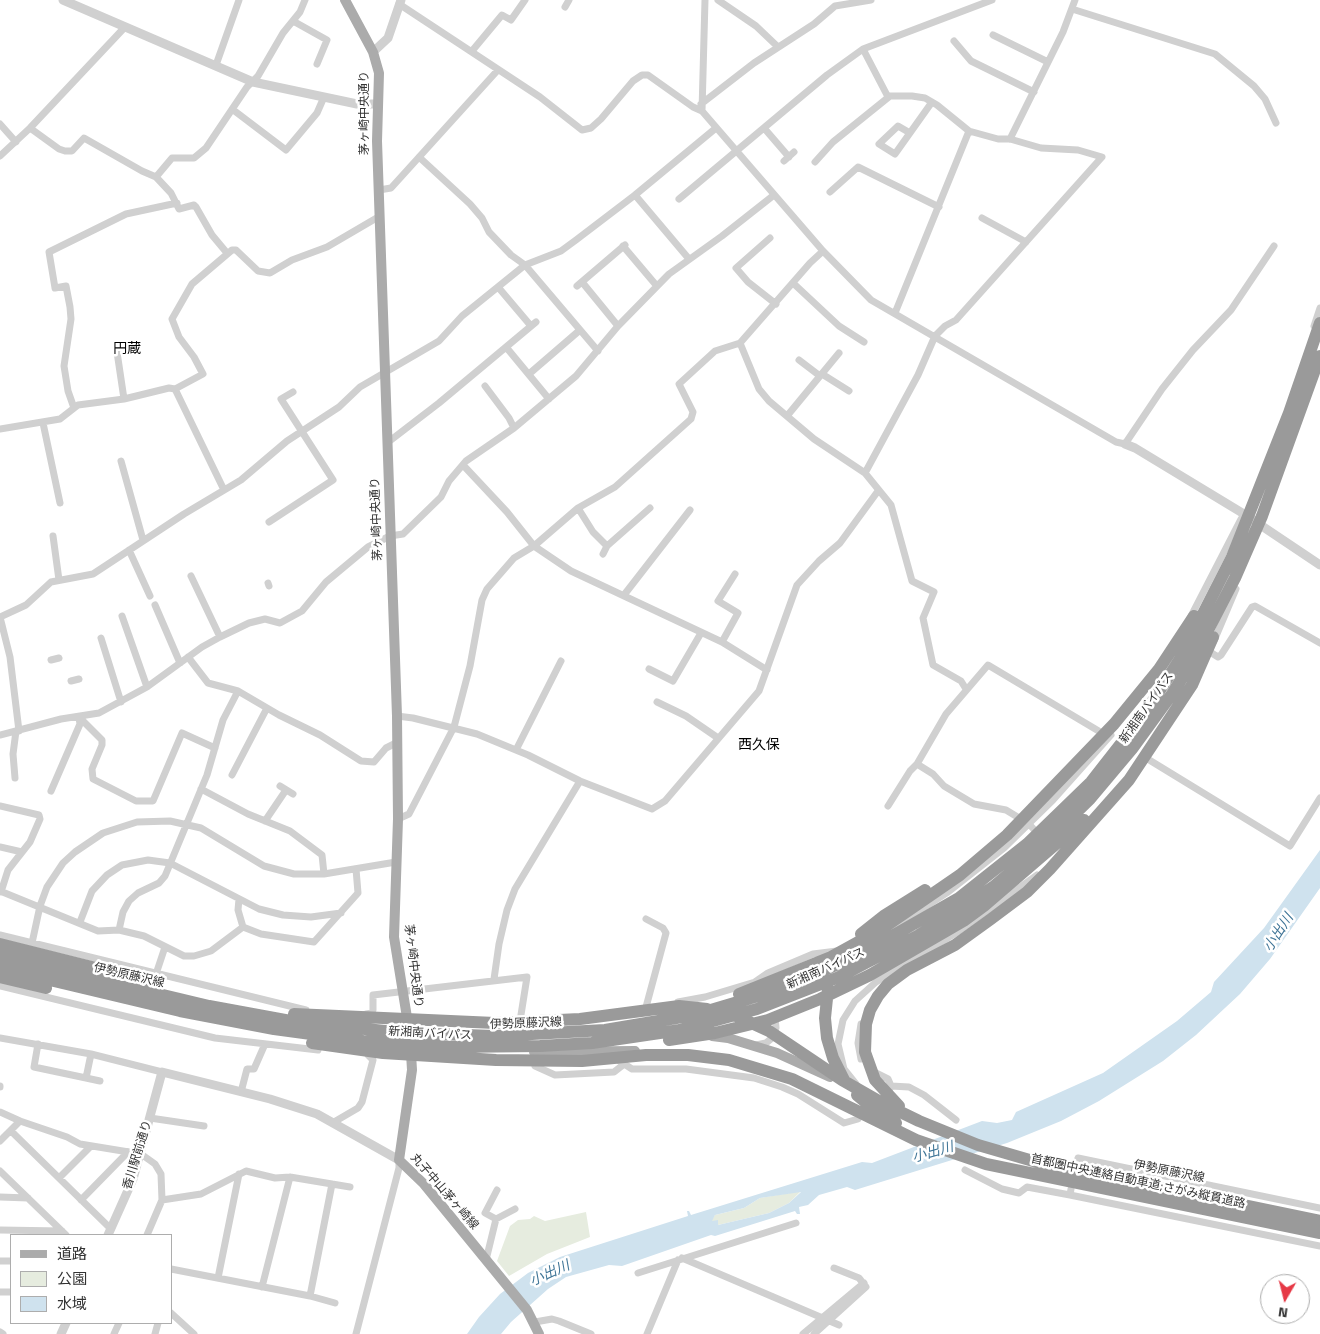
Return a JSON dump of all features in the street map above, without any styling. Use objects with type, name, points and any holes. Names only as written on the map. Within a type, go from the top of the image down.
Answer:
[{"type":"highway","name":"新湘南バイパス","points":[[1254,518],[1320,323]]},
{"type":"highway","name":"新湘南バイパス","points":[[0,957],[208,1009],[362,1030],[428,1035],[495,1036],[584,1032],[694,1015],[762,1001],[831,980],[871,962],[958,912],[1027,859],[1078,812],[1132,749],[1172,694],[1205,638],[1320,356]]},
{"type":"highway","points":[[592,1033],[718,1002],[831,957],[880,930],[960,875],[1038,804],[1130,706],[1183,635],[1254,518]]},
{"type":"highway","points":[[955,1134],[900,1107],[891,1100],[875,1080],[867,1061],[864,1042],[870,1010],[883,990],[895,979],[919,963],[956,945],[1027,892],[1129,780],[1192,685],[1235,586],[1254,518]]},
{"type":"highway","points":[[1050,1176],[939,1142],[893,1121],[874,1109],[858,1096],[839,1071],[827,1038],[826,1005],[830,982],[840,962],[863,933],[885,915],[958,866],[1010,820],[1064,764],[1096,742]]},
{"type":"highway","points":[[518,1051],[613,1049],[715,1033],[768,1020],[820,999],[870,974],[965,920],[992,900],[1087,818],[1143,761]]},
{"type":"highway","points":[[0,944],[136,979],[208,1009]]},
{"type":"highway","name":"新湘南バイパス","points":[[0,966],[207,1017],[296,1033],[398,1044],[477,1047],[549,1046],[634,1038],[715,1021],[762,1001]]},
{"type":"highway","points":[[0,978],[98,999],[208,1009],[326,1016],[495,1023],[580,1019],[678,1006],[709,1009],[739,1017],[768,1031],[862,1092],[919,1121],[955,1134]]},
{"type":"highway","points":[[141,1002],[176,1013],[258,1032],[330,1046],[383,1053],[531,1062],[582,1061],[663,1055],[688,1055],[730,1060],[792,1079],[883,1125],[951,1152],[1018,1172],[1050,1176]]},
{"type":"highway","name":"首都圏中央連絡自動車道;さがみ縦貫道路","points":[[955,1134],[1040,1163],[1320,1220]]},
{"type":"highway","name":"首都圏中央連絡自動車道;さがみ縦貫道路","points":[[1050,1176],[1320,1232]]},
{"type":"main road","name":"茅ヶ崎中央通り","points":[[344,0],[373,52],[378,73],[379,190],[397,716],[398,819],[394,937],[410,1040]]},
{"type":"main road","name":"伊勢原藤沢線","points":[[0,966],[208,1009],[305,1026],[462,1049],[518,1051]]},
{"type":"main road","name":"伊勢原藤沢線","points":[[208,1009],[296,1030],[370,1040],[496,1039],[644,1030],[684,1032],[728,1038],[756,1045],[799,1062],[955,1134],[1053,1161],[1271,1205],[1320,1220]]},
{"type":"main road","name":"丸子中山茅ヶ崎線","points":[[410,1040],[410,1092],[399,1160],[424,1184],[486,1260],[534,1320],[539,1334]]},
{"type":"main road","points":[[613,1049],[687,1051],[728,1056],[771,1068],[810,1084]]},
{"type":"main road","name":"伊勢原藤沢線","points":[[810,1084],[920,1137],[986,1159],[1320,1229]]},
{"type":"street","points":[[63,0],[253,82],[357,104],[377,104]]},
{"type":"street","points":[[216,66],[239,0]]},
{"type":"street","points":[[156,177],[172,158],[194,158],[199,156],[253,82],[284,32],[293,22],[304,0]]},
{"type":"street","points":[[472,51],[502,14],[511,20],[526,0]]},
{"type":"street","points":[[705,0],[702,107],[716,128],[863,294],[1116,442],[1149,456],[1254,518],[1320,565]]},
{"type":"street","points":[[718,0],[756,26],[778,47]]},
{"type":"street","points":[[373,52],[388,38],[400,2],[472,51],[497,71],[540,97],[582,130],[592,128],[633,81],[642,75],[648,74],[693,107],[702,107],[778,47],[814,24],[835,6],[871,0]]},
{"type":"street","points":[[680,199],[863,48],[992,0]]},
{"type":"street","points":[[1010,139],[1034,92],[1075,0]]},
{"type":"street","points":[[1072,9],[1215,54],[1254,86],[1265,99],[1276,123]]},
{"type":"street","points":[[293,22],[327,40],[317,64]]},
{"type":"street","points":[[0,156],[30,128],[125,27]]},
{"type":"street","points":[[993,35],[1048,62]]},
{"type":"street","points":[[954,41],[971,61],[1034,92]]},
{"type":"street","points":[[863,48],[888,97]]},
{"type":"street","points":[[379,190],[390,188],[497,71]]},
{"type":"street","points":[[816,162],[829,146],[888,97],[912,96],[932,102],[969,131],[998,139],[1010,139],[1024,145],[1078,150],[1102,157],[956,320],[945,326],[935,336],[890,429],[865,473]]},
{"type":"street","points":[[232,109],[286,150],[317,113],[324,97]]},
{"type":"street","points":[[910,133],[932,102]]},
{"type":"street","points":[[0,124],[16,142]]},
{"type":"street","points":[[30,128],[59,149],[72,151],[84,138],[156,177],[166,186],[179,209],[194,205],[196,207],[212,235],[227,253]]},
{"type":"street","points":[[15,778],[13,754],[17,731],[10,657],[0,617],[26,605],[51,582],[93,574],[143,540],[242,480],[287,441],[339,407],[360,387],[439,341],[462,316],[525,265],[561,251],[635,196],[716,128]]},
{"type":"street","points":[[764,128],[789,157]]},
{"type":"street","points":[[895,314],[969,131]]},
{"type":"street","points":[[419,157],[470,204],[482,218],[489,232],[511,256],[525,265],[598,351]]},
{"type":"street","points":[[830,192],[858,166],[939,207]]},
{"type":"street","points":[[0,735],[61,719],[100,713],[147,687],[188,657],[220,637],[265,619],[280,623],[302,611],[326,582],[368,547],[390,536],[403,534],[441,498],[449,481],[463,465],[514,428],[576,376],[656,285],[774,195]]},
{"type":"street","points":[[635,196],[689,260]]},
{"type":"street","points":[[74,408],[68,391],[64,366],[71,319],[70,307],[66,286],[55,288],[49,252],[126,214],[177,203]]},
{"type":"street","points":[[0,429],[60,419],[78,405],[124,399],[169,388],[175,389],[202,374],[194,356],[179,337],[172,318],[192,284],[232,250],[236,250],[258,271],[270,273],[292,260],[327,247],[380,216]]},
{"type":"street","points":[[982,218],[1026,242]]},
{"type":"street","points":[[770,238],[736,268],[748,282],[776,304]]},
{"type":"street","points":[[618,326],[580,284],[624,246],[656,285]]},
{"type":"street","points":[[1124,444],[1162,389],[1193,350],[1231,310],[1274,246]]},
{"type":"street","points":[[398,819],[409,814],[454,727],[470,666],[482,600],[486,589],[514,558],[534,546],[578,508],[615,487],[691,419],[693,412],[679,384],[715,351],[740,343],[823,251]]},
{"type":"street","points":[[793,283],[838,326],[864,342]]},
{"type":"street","points":[[387,443],[426,414],[533,324],[498,287]]},
{"type":"street","points":[[865,1094],[844,1068],[839,1056],[840,1031],[843,1020],[855,1000],[889,974],[1000,903],[1059,856],[1129,780],[1164,734],[1210,652],[1254,518],[1288,400],[1320,308]]},
{"type":"street","points":[[529,374],[580,330]]},
{"type":"street","points":[[740,343],[759,389],[814,439],[865,473],[891,505],[912,581],[934,592],[923,618],[933,665],[961,681],[966,689]]},
{"type":"street","points":[[506,347],[549,399]]},
{"type":"street","points":[[118,352],[124,399]]},
{"type":"street","points":[[787,416],[839,353]]},
{"type":"street","points":[[799,360],[848,391]]},
{"type":"street","points":[[756,1045],[766,1043],[772,1038],[776,1028],[774,1000],[841,969],[850,952],[907,919],[979,869],[1029,824],[1109,737],[1136,703],[1254,518],[1320,366]]},
{"type":"street","points":[[484,386],[509,418],[514,428]]},
{"type":"street","points":[[175,389],[224,490]]},
{"type":"street","points":[[269,522],[333,480],[281,399],[293,392]]},
{"type":"street","points":[[43,423],[60,504]]},
{"type":"street","points":[[120,461],[143,540]]},
{"type":"street","points":[[463,465],[507,512],[534,546],[571,571],[722,642],[767,670]]},
{"type":"street","points":[[397,716],[454,727],[516,750],[580,781],[652,809],[665,801],[759,691],[797,585],[819,561],[840,544],[878,491]]},
{"type":"street","points":[[578,508],[593,532],[607,546]]},
{"type":"street","points":[[603,554],[607,546],[650,508]]},
{"type":"street","points":[[624,595],[690,510]]},
{"type":"street","points":[[53,536],[59,580]]},
{"type":"street","points":[[129,550],[150,596]]},
{"type":"street","points":[[722,642],[738,612],[718,601],[735,574]]},
{"type":"street","points":[[191,576],[220,637]]},
{"type":"street","points":[[155,605],[180,663]]},
{"type":"street","points":[[1210,652],[1218,657],[1221,655],[1255,606],[1320,643]]},
{"type":"street","points":[[122,616],[147,687]]},
{"type":"street","points":[[650,669],[673,681],[701,633]]},
{"type":"street","points":[[101,638],[121,702]]},
{"type":"street","points":[[188,657],[208,683],[238,691],[366,762],[374,762],[386,748],[396,744]]},
{"type":"street","points":[[516,750],[561,661]]},
{"type":"street","points":[[888,806],[910,771],[917,764],[946,714],[988,665],[1109,737]]},
{"type":"street","points":[[71,681],[78,679]]},
{"type":"street","points":[[119,930],[123,912],[129,901],[165,876],[201,790],[223,720],[238,691]]},
{"type":"street","points":[[658,702],[686,716],[718,738]]},
{"type":"street","points":[[232,775],[267,708]]},
{"type":"street","points":[[79,717],[102,740],[102,745],[92,769],[93,779],[136,800],[153,801],[182,733],[215,748]]},
{"type":"street","points":[[51,791],[80,724],[79,717]]},
{"type":"street","points":[[1143,761],[1290,846],[1320,798]]},
{"type":"street","points":[[917,764],[933,774],[944,786],[974,804],[1006,810],[1029,824],[1059,856]]},
{"type":"street","points":[[494,979],[499,944],[515,889],[580,781]]},
{"type":"street","points":[[201,790],[248,814],[290,831],[322,855],[324,874]]},
{"type":"street","points":[[266,821],[286,790]]},
{"type":"street","points":[[0,806],[39,815],[40,819],[36,831],[8,870],[1,892],[80,922],[98,931],[119,930],[144,936],[184,956],[194,956],[211,951],[243,927]]},
{"type":"street","points":[[32,943],[40,906],[47,887],[63,863],[75,852],[103,833],[137,822],[170,821],[186,824],[215,835],[264,866],[294,874],[324,874],[396,862]]},
{"type":"street","points":[[0,847],[22,852]]},
{"type":"street","points":[[80,922],[92,891],[107,875],[122,865],[148,860],[170,863],[259,909],[311,917],[341,913]]},
{"type":"street","points":[[243,927],[261,934],[314,942],[358,893],[356,869]]},
{"type":"street","points":[[239,900],[238,910],[243,927]]},
{"type":"street","points":[[646,919],[663,928],[666,933],[646,1007]]},
{"type":"street","points":[[907,919],[925,951]]},
{"type":"street","points":[[0,935],[306,1010],[369,1014],[373,1010],[373,996],[527,976],[520,1021]]},
{"type":"street","points":[[156,974],[165,946]]},
{"type":"street","points":[[496,1039],[498,1023],[586,1017],[705,998],[755,982],[768,973],[813,954],[825,951],[850,952]]},
{"type":"street","points":[[889,974],[872,996],[866,1009],[858,1043],[861,1059],[873,1072],[888,1079],[890,1089],[909,1088],[924,1095],[943,1114],[956,1120]]},
{"type":"street","points":[[0,986],[215,1038],[368,1055],[373,1060],[362,1102],[358,1108],[334,1122]]},
{"type":"street","points":[[305,1026],[306,1010]]},
{"type":"street","points":[[0,1038],[91,1054],[292,1106],[334,1122],[399,1160],[399,1168],[356,1334]]},
{"type":"street","points":[[368,1055],[370,1040]]},
{"type":"street","points":[[38,1044],[34,1067],[100,1081]]},
{"type":"street","points":[[241,1092],[247,1069],[254,1069],[265,1044]]},
{"type":"street","points":[[461,1063],[462,1049]]},
{"type":"street","points":[[613,1049],[623,1065],[632,1070],[686,1069],[727,1073],[782,1087],[817,1105],[844,1123],[858,1119]]},
{"type":"street","points":[[86,1078],[91,1054]]},
{"type":"street","points":[[449,1062],[582,1067],[590,1066],[590,1064]]},
{"type":"street","points":[[535,1066],[555,1075],[614,1072],[623,1065]]},
{"type":"street","name":"香川駅前通り","points":[[109,1232],[133,1179],[162,1072]]},
{"type":"street","points":[[782,1087],[810,1084]]},
{"type":"street","points":[[0,1112],[91,1146],[141,1154],[155,1164],[161,1174],[162,1200],[147,1234]]},
{"type":"street","points":[[150,1118],[204,1126]]},
{"type":"street","points":[[0,1142],[20,1121]]},
{"type":"street","points":[[11,1131],[81,1200],[109,1232]]},
{"type":"street","points":[[59,1178],[91,1146]]},
{"type":"street","points":[[81,1200],[128,1152]]},
{"type":"street","points":[[1077,1161],[1078,1158],[1320,1208]]},
{"type":"street","points":[[965,1170],[1002,1189],[1019,1193],[1027,1187],[1071,1192],[1320,1246]]},
{"type":"street","points":[[0,1171],[64,1233]]},
{"type":"street","points":[[162,1200],[201,1194],[246,1171],[275,1178],[290,1177],[350,1187]]},
{"type":"street","points":[[218,1278],[239,1174]]},
{"type":"street","points":[[262,1287],[290,1177]]},
{"type":"street","points":[[310,1296],[332,1184]]},
{"type":"street","points":[[496,1219],[485,1212],[496,1200],[497,1190]]},
{"type":"street","points":[[0,1197],[28,1198]]},
{"type":"street","points":[[486,1260],[496,1219],[515,1209]]},
{"type":"street","points":[[638,1273],[796,1223]]},
{"type":"street","points":[[0,1230],[64,1233]]},
{"type":"street","points":[[680,1259],[839,1325]]},
{"type":"street","points":[[647,1334],[680,1259]]},
{"type":"street","points":[[803,1334],[825,1320],[866,1286],[859,1278],[834,1268]]},
{"type":"street","points":[[172,1269],[310,1296],[335,1303]]},
{"type":"street","points":[[172,1314],[194,1334]]},
{"type":"street","points":[[534,1320],[559,1320],[591,1334]]},
{"type":"street","points":[[814,1334],[825,1320]]},
{"type":"green space","points":[[801,1191],[789,1203],[769,1213],[718,1225],[711,1221],[715,1215],[744,1208],[760,1198]]},
{"type":"green space","points":[[586,1212],[590,1237],[547,1254],[509,1276],[497,1261],[510,1226],[518,1220],[530,1219],[534,1216],[545,1221]]},
{"type":"water","name":"小出川","points":[[1320,850],[1320,888],[1270,959],[1240,994],[1196,1035],[1163,1061],[1099,1101],[1061,1121],[1007,1143],[855,1190],[847,1187],[819,1195],[808,1205],[799,1207],[800,1214],[797,1214],[795,1211],[715,1236],[711,1235],[622,1266],[609,1265],[566,1277],[548,1289],[511,1322],[501,1334],[467,1334],[479,1317],[500,1294],[528,1273],[560,1257],[688,1216],[687,1211],[691,1215],[862,1162],[872,1163],[982,1121],[997,1123],[1012,1120],[1016,1112],[1103,1073],[1177,1021],[1211,992],[1214,982],[1264,928]],"holes":[[[801,1192],[789,1203],[769,1213],[718,1225],[718,1220],[712,1221],[715,1215],[744,1208],[760,1198]]]},
{"type":"district","name":"円蔵","points":[[127,350]]},
{"type":"district","name":"西久保","points":[[759,746]]}]
